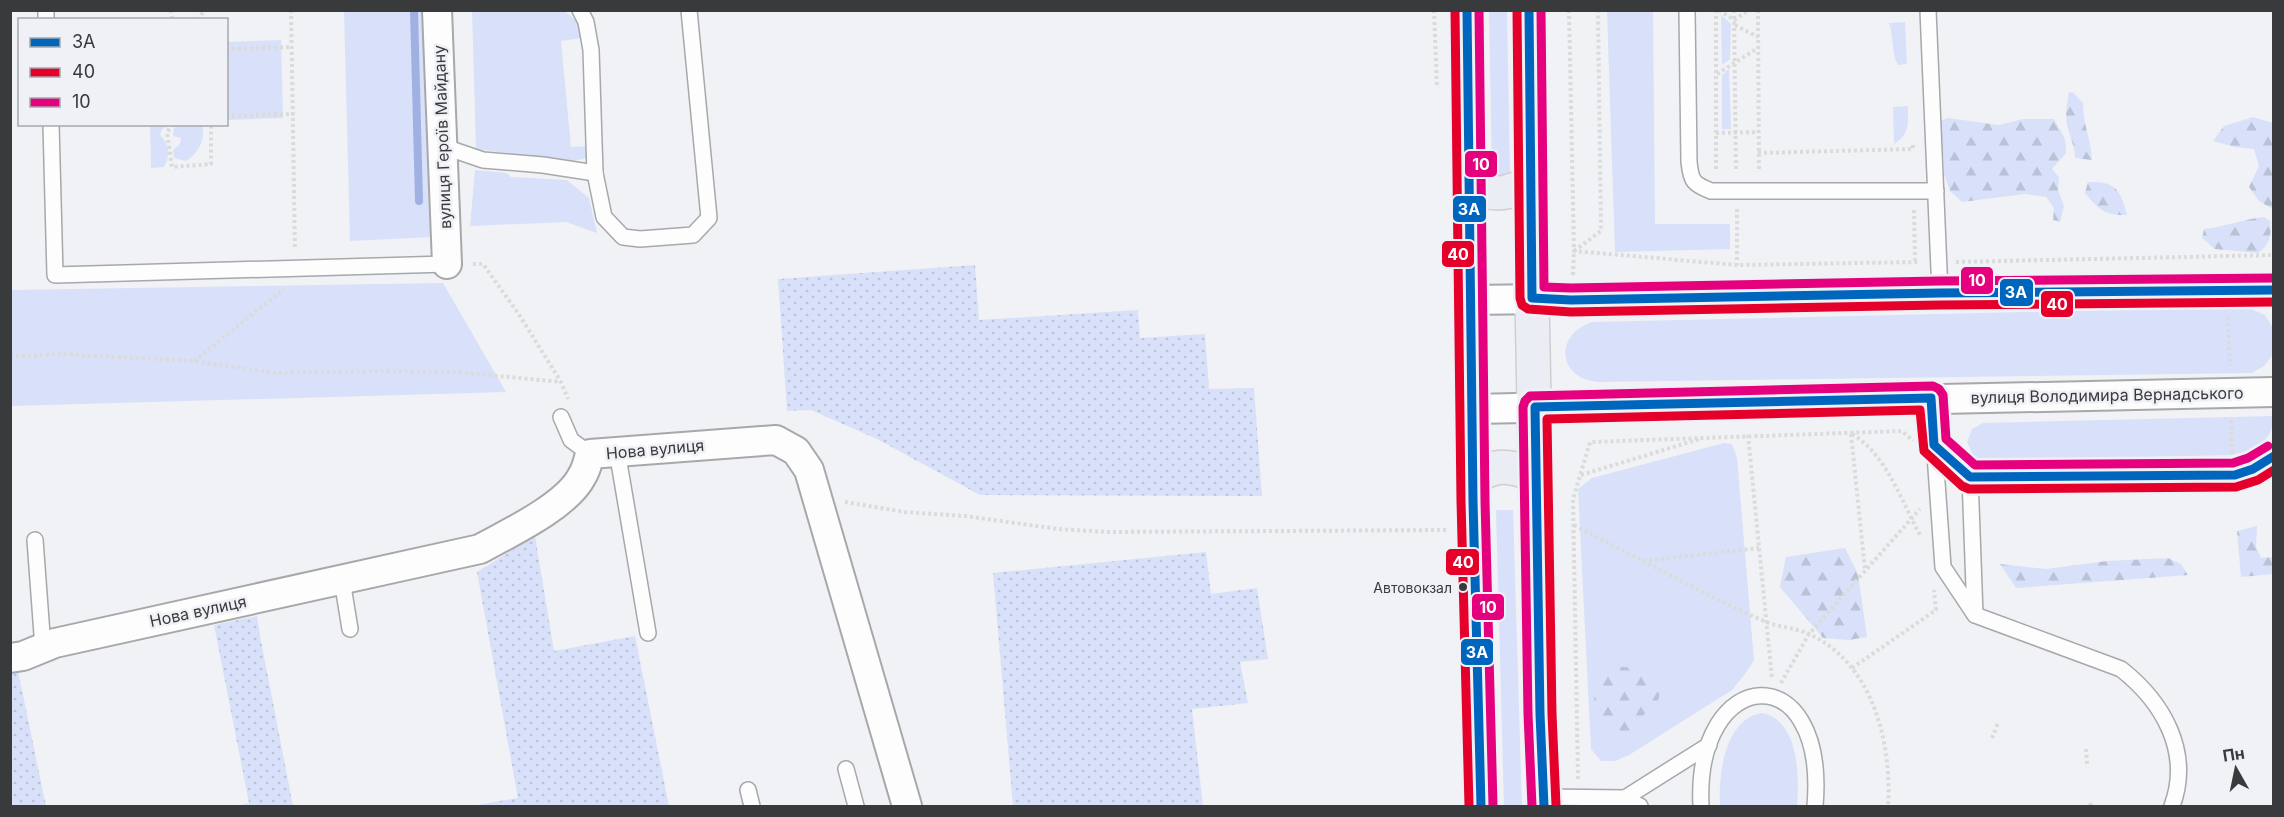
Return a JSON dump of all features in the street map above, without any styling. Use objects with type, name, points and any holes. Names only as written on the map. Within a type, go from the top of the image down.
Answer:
[{"type":"main road","points":[[1467,10],[1481,807]]},
{"type":"main road","points":[[1529,10],[1532,298],[1540,714],[1544,802]]},
{"type":"main road","points":[[1469,182],[1482,192],[1499,194],[1532,182]]},
{"type":"main road","points":[[1474,479],[1485,470],[1501,466],[1537,475]]},
{"type":"street","name":"вулиця Героїв Майдану","points":[[437,10],[447,264]]},
{"type":"street","points":[[1471,300],[2274,290]]},
{"type":"street","name":"вулиця Володимира Вернадського","points":[[1473,409],[2274,392]]},
{"type":"street","name":"Нова вулиця","points":[[10,658],[23,656],[55,643],[480,549],[539,515],[566,496],[604,453],[776,440],[796,451],[804,459],[907,807]]},
{"type":"lane","points":[[580,10],[586,22],[591,50],[596,173],[604,217],[623,237],[640,239],[693,235],[709,218],[689,10]]},
{"type":"lane","points":[[1687,10],[1690,176],[1697,185],[1716,191],[1936,191]]},
{"type":"lane","points":[[1928,10],[1940,293]]},
{"type":"lane","points":[[51,126],[55,275],[447,264]]},
{"type":"lane","points":[[442,146],[483,160],[543,165],[596,173]]},
{"type":"lane","points":[[1931,398],[1943,567],[1975,615],[2121,669],[2139,684],[2156,704],[2172,736],[2178,766],[2176,796],[2172,807]]},
{"type":"lane","points":[[561,417],[571,440],[604,453],[648,633]]},
{"type":"lane","points":[[1934,445],[1970,477],[2235,475],[2253,469],[2274,456]]},
{"type":"lane","points":[[1970,477],[1975,615]]},
{"type":"lane","points":[[35,540],[43,648]]},
{"type":"lane","points":[[342,580],[350,629]]},
{"type":"lane","points":[[1701,807],[1703,773],[1709,745],[1721,720],[1739,702],[1757,695],[1776,697],[1787,704],[1796,713],[1808,736],[1815,764],[1815,807]]},
{"type":"lane","points":[[1625,798],[1709,745]]},
{"type":"lane","points":[[846,769],[856,807]]},
{"type":"lane","points":[[748,790],[752,807]]},
{"type":"lane","points":[[1544,802],[1579,798],[1625,798],[1640,807]]},
{"type":"path","points":[[285,248],[296,248],[291,10]]},
{"type":"path","points":[[1569,10],[1574,251],[1571,300]]},
{"type":"path","points":[[1574,251],[1601,231],[1598,10]]},
{"type":"path","points":[[1716,191],[1717,10]]},
{"type":"path","points":[[1717,10],[1758,37]]},
{"type":"path","points":[[1734,10],[1737,265]]},
{"type":"path","points":[[1734,22],[1749,10]]},
{"type":"path","points":[[1758,10],[1759,191]]},
{"type":"path","points":[[228,49],[292,47]]},
{"type":"path","points":[[1716,74],[1758,48]]},
{"type":"path","points":[[228,116],[294,114]]},
{"type":"path","points":[[172,126],[167,132],[172,167],[210,164],[211,126]]},
{"type":"path","points":[[1716,133],[1758,132]]},
{"type":"path","points":[[1758,153],[1913,149],[1912,138]]},
{"type":"path","points":[[447,264],[483,264],[520,316],[561,382],[568,399],[561,417]]},
{"type":"path","points":[[193,361],[313,267]]},
{"type":"path","points":[[2228,307],[2230,373]]},
{"type":"path","points":[[10,357],[60,354],[193,361],[275,373],[457,372],[561,382]]},
{"type":"path","points":[[2231,417],[2232,455]]},
{"type":"path","points":[[1579,798],[1573,499],[1590,442],[1902,431],[1915,443]]},
{"type":"path","points":[[1851,434],[1866,442],[1891,479],[1922,539]]},
{"type":"path","points":[[1851,434],[1865,571]]},
{"type":"path","points":[[1748,435],[1773,685]]},
{"type":"path","points":[[1580,475],[1708,437]]},
{"type":"path","points":[[817,497],[905,512],[965,516],[1058,529],[1108,532],[1451,530]]},
{"type":"path","points":[[1780,685],[1809,634],[1911,519],[1920,509],[1938,507]]},
{"type":"path","points":[[1574,525],[1767,622],[1809,634],[1832,648],[1852,668],[1866,690],[1882,731],[1887,757],[1888,807]]},
{"type":"path","points":[[1643,561],[1759,548]]},
{"type":"path","points":[[1852,668],[1936,610],[1934,587]]},
{"type":"path","points":[[1992,738],[1998,723]]},
{"type":"path","points":[[2086,749],[2087,765]]},
{"type":"green space","points":[[344,11],[428,11],[432,237],[350,241]]},
{"type":"green space","points":[[472,11],[560,11],[569,14],[575,20],[582,38],[561,41],[571,147],[592,146],[588,158],[573,161],[476,149]]},
{"type":"green space","points":[[1489,11],[1507,11],[1510,175],[1493,177],[1492,175]]},
{"type":"green space","points":[[1607,11],[1653,11],[1655,224],[1730,224],[1730,249],[1615,252]]},
{"type":"green space","points":[[1721,15],[1731,24],[1730,59],[1722,65]]},
{"type":"green space","points":[[1905,22],[1907,64],[1898,65],[1894,55],[1889,23]]},
{"type":"green space","points":[[281,40],[283,118],[228,120],[228,42]]},
{"type":"green space","points":[[1729,69],[1731,129],[1722,129],[1722,75]]},
{"type":"green space","points":[[2069,92],[2074,93],[2083,103],[2092,160],[2075,158],[2066,121]]},
{"type":"green space","points":[[1908,106],[1908,123],[1905,132],[1894,144],[1893,107]]},
{"type":"green space","points":[[2253,117],[2273,123],[2274,206],[2271,208],[2259,201],[2249,187],[2259,166],[2254,149],[2213,141],[2224,126]]},
{"type":"green space","points":[[1948,118],[1999,125],[2023,119],[2054,119],[2065,139],[2066,153],[2052,169],[2059,177],[2058,190],[2064,206],[2060,222],[2053,220],[2054,208],[2046,197],[2025,194],[1962,202],[1950,191],[1944,174],[1944,159],[1938,134],[1939,121]]},
{"type":"green space","points":[[150,126],[167,126],[162,129],[160,135],[166,143],[168,158],[164,167],[151,168]]},
{"type":"green space","points":[[203,126],[200,146],[195,154],[186,161],[174,158],[173,150],[180,144],[181,138],[173,136],[174,128]]},
{"type":"green space","points":[[475,170],[507,173],[511,177],[567,180],[589,198],[597,233],[566,222],[470,226]]},
{"type":"green space","points":[[2088,182],[2105,183],[2116,189],[2127,215],[2107,213],[2098,207],[2085,193]]},
{"type":"green space","points":[[2264,217],[2270,221],[2271,231],[2268,243],[2258,253],[2215,249],[2202,238],[2204,229]]},
{"type":"green space","points":[[975,265],[979,320],[1138,310],[1140,338],[1205,334],[1209,389],[1254,388],[1262,496],[980,495],[877,439],[811,410],[787,411],[778,279]]},
{"type":"green space","points":[[443,283],[506,392],[11,406],[11,290]]},
{"type":"green space","points":[[2246,307],[2265,315],[2273,328],[2273,355],[2264,366],[2252,373],[1598,382],[1584,379],[1574,373],[1565,355],[1571,336],[1592,322]]},
{"type":"green space","points":[[2273,416],[2270,432],[2261,443],[2232,455],[1979,461],[1973,455],[1967,442],[1972,429],[1983,423]]},
{"type":"green space","points":[[1724,443],[1732,444],[1737,458],[1754,660],[1732,690],[1629,755],[1615,761],[1601,761],[1591,749],[1578,489],[1592,478]]},
{"type":"green space","points":[[1496,510],[1513,510],[1522,806],[1504,806]]},
{"type":"green space","points":[[2257,526],[2256,547],[2261,558],[2273,557],[2273,574],[2241,577],[2237,531]]},
{"type":"green space","points":[[535,536],[554,651],[635,636],[669,806],[471,806],[518,798],[477,572]]},
{"type":"green space","points":[[1845,548],[1858,574],[1867,637],[1849,640],[1823,638],[1780,587],[1786,557]]},
{"type":"green space","points":[[1206,552],[1211,594],[1257,588],[1268,659],[1240,662],[1248,703],[1192,709],[1203,806],[1013,806],[993,573]]},
{"type":"green space","points":[[2168,558],[2181,564],[2188,575],[2016,588],[2000,564],[2046,569],[2107,561]]},
{"type":"green space","points":[[257,616],[293,806],[236,806],[249,803],[214,625]]},
{"type":"green space","points":[[1613,666],[1645,669],[1665,676],[1656,707],[1643,715],[1642,735],[1617,746],[1596,716],[1593,686]]},
{"type":"green space","points":[[18,671],[46,806],[11,806],[11,672]]},
{"type":"green space","points":[[1762,713],[1774,718],[1784,727],[1790,738],[1797,766],[1797,806],[1720,806],[1722,765],[1731,737],[1749,717]]},
{"type":"waterway","points":[[414,10],[419,201]]},
{"type":"transit line","name":"40","points":[[1455,10],[1461,501],[1469,806]]},
{"type":"transit line","name":"3А","points":[[1467,10],[1473,501],[1481,806]]},
{"type":"transit line","name":"10","points":[[1479,10],[1485,501],[1493,806]]},
{"type":"transit line","name":"40","points":[[1517,10],[1520,298],[1522,305],[1528,309],[1571,312],[2274,302]]},
{"type":"transit line","name":"3А","points":[[1529,10],[1532,298],[1571,300],[2274,290]]},
{"type":"transit line","name":"10","points":[[1541,10],[1544,287],[2274,278]]},
{"type":"transit line","name":"10","points":[[1532,806],[1528,714],[1523,407],[1530,396],[1933,386],[1943,395],[1946,439],[1975,465],[2233,463],[2248,458],[2268,446]]},
{"type":"transit line","name":"3А","points":[[1544,806],[1540,714],[1535,407],[1931,398],[1934,445],[1970,477],[2235,475],[2253,469],[2274,456]]},
{"type":"transit line","name":"40","points":[[1556,805],[1552,714],[1547,419],[1920,410],[1924,451],[1962,486],[1969,489],[2236,487],[2258,480],[2274,470]]},
{"type":"place","name":"Автовокзал","points":[[1463,587]]}]
